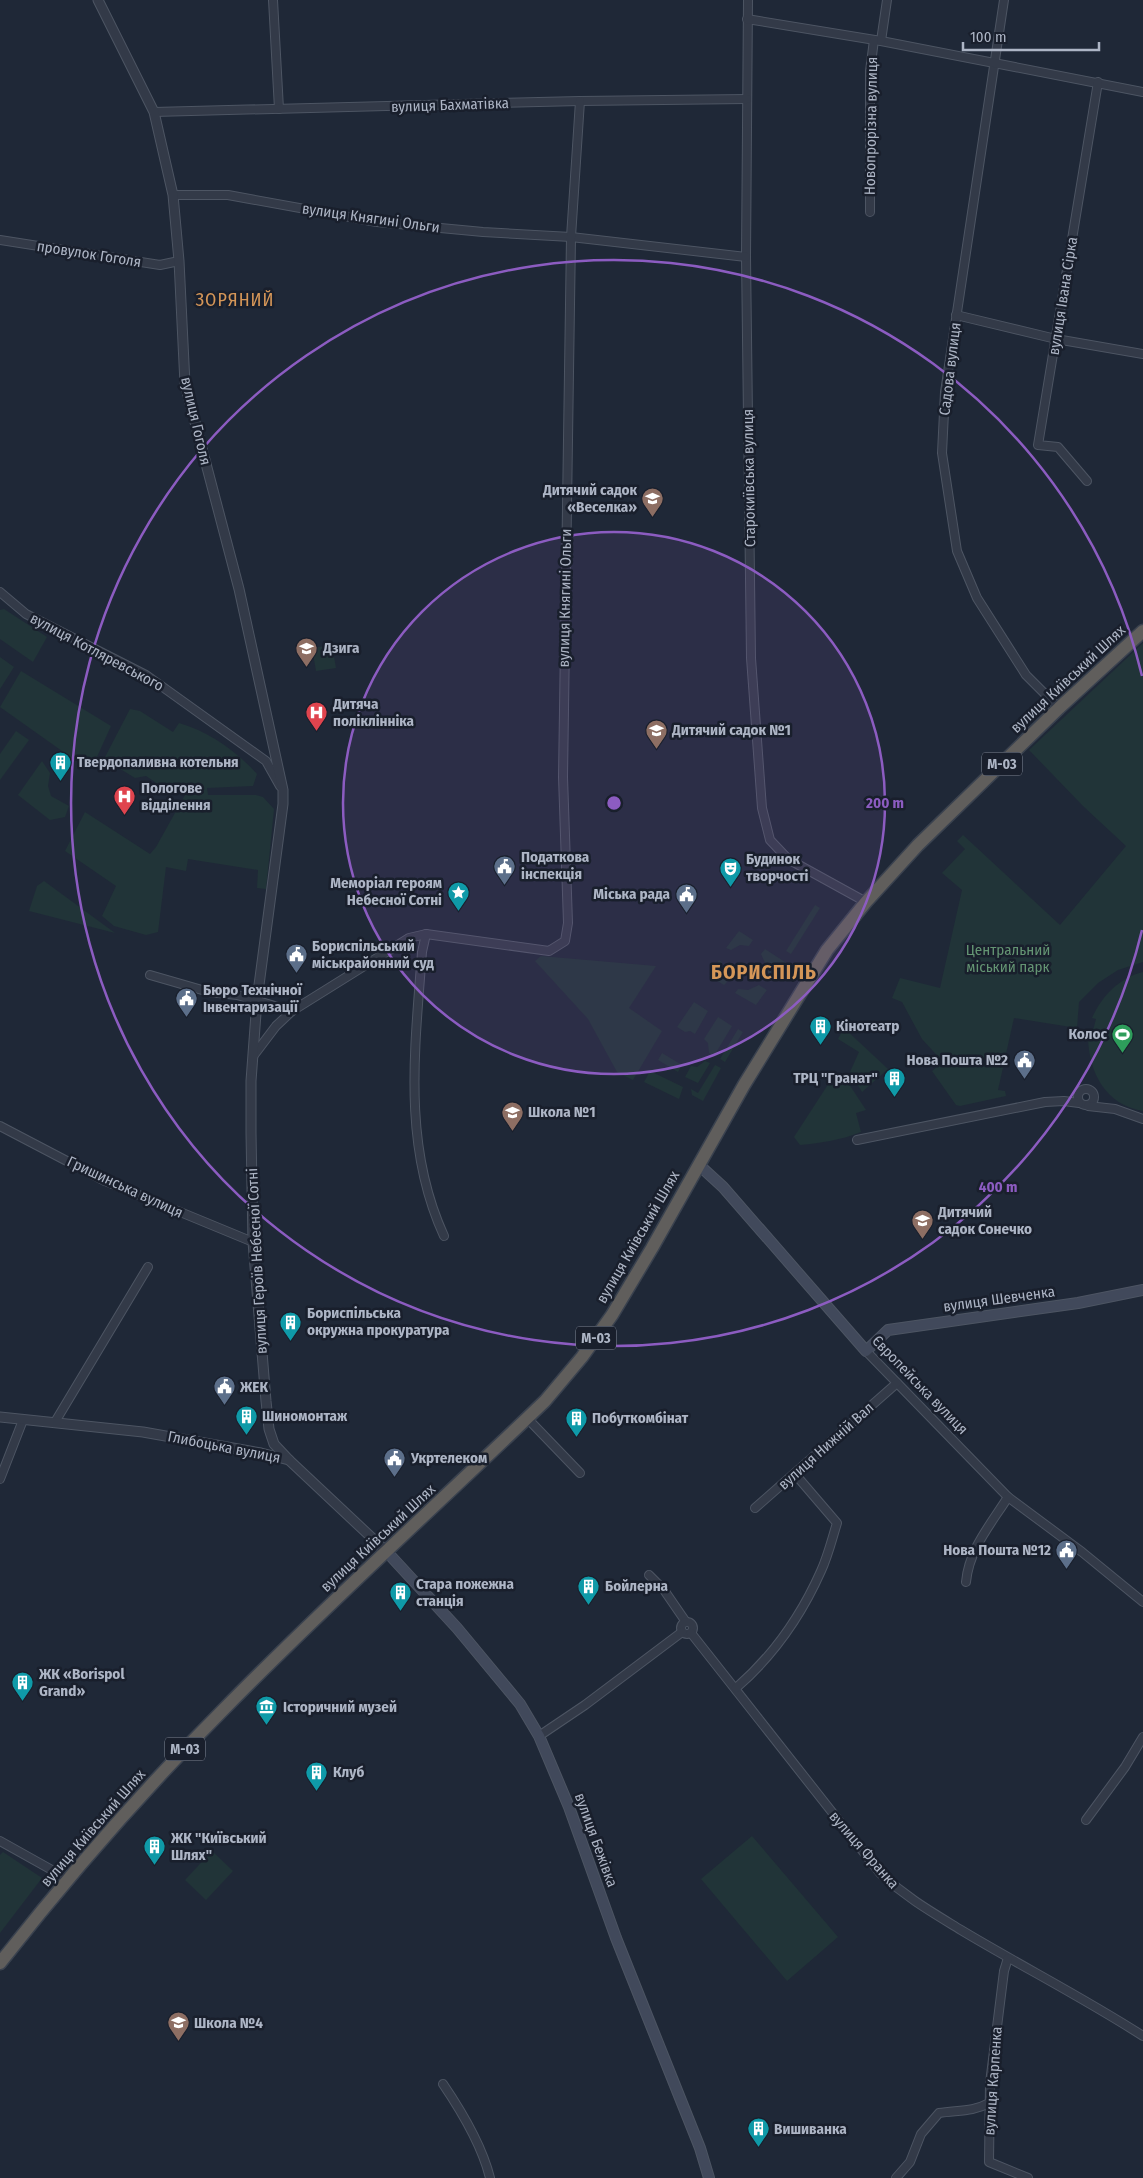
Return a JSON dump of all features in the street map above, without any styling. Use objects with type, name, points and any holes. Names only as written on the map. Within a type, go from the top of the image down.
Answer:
[{"type":"highway","name":"вулиця Київський Шлях","points":[[0,1963],[68,1879],[157,1779],[224,1708],[527,1418],[582,1357],[612,1315],[744,1084],[827,950],[866,902],[918,845],[1059,708],[1143,631]]},
{"type":"main road","name":"Європейська вулиця","points":[[699,1164],[723,1187],[866,1351]]},
{"type":"main road","name":"вулиця Шевченка","points":[[866,1351],[888,1330],[1052,1307],[1143,1290]]},
{"type":"main road","name":"вулиця Бежівка","points":[[388,1552],[457,1628],[520,1704],[539,1736],[570,1807],[616,1938],[700,2148],[709,2178]]},
{"type":"street","name":"вулиця Гоголя","points":[[98,0],[154,112],[173,195],[179,261],[185,384],[239,588],[283,790]]},
{"type":"street","points":[[273,0],[279,109]]},
{"type":"street","name":"Старокиївська вулиця","points":[[748,0],[746,257],[751,658],[762,808],[770,840],[788,859],[866,902]]},
{"type":"street","points":[[877,40],[887,0]]},
{"type":"street","name":"Садова вулиця","points":[[1004,0],[945,392],[942,453],[957,550],[982,606],[1026,675],[1059,708]]},
{"type":"street","name":"Новопрорізна вулиця","points":[[747,19],[877,40],[1143,92]]},
{"type":"street","name":"Новопрорізна вулиця","points":[[870,212],[870,71],[877,40]]},
{"type":"street","name":"вулиця Івана Сірка","points":[[1087,481],[1058,447],[1038,445],[1098,82]]},
{"type":"street","name":"вулиця Бахматівка","points":[[154,112],[580,101],[746,99]]},
{"type":"street","points":[[571,237],[580,101]]},
{"type":"street","name":"вулиця Княгині Ольги","points":[[173,195],[228,195],[377,222],[483,232],[571,237],[746,257]]},
{"type":"street","name":"вулиця Княгині Ольги","points":[[426,934],[550,951],[564,941],[568,923],[563,777],[571,237]]},
{"type":"street","name":"провулок Гоголя","points":[[0,240],[160,266],[179,261]]},
{"type":"street","points":[[956,315],[1056,338],[1143,354]]},
{"type":"street","name":"вулиця Котляревського","points":[[0,592],[26,614],[146,675],[266,761],[283,790]]},
{"type":"street","name":"вулиця Героїв Небесної Сотні","points":[[283,790],[283,804],[257,1000],[251,1082],[253,1242],[269,1429],[274,1444],[289,1460]]},
{"type":"street","points":[[254,1055],[276,1026],[292,1011],[409,938],[426,934],[421,961],[413,1102],[427,1191],[432,1210],[444,1236]]},
{"type":"street","points":[[150,975],[209,992],[257,1000],[292,1011]]},
{"type":"street","points":[[856,1140],[1045,1102],[1078,1098],[1085,1089],[1115,1109],[1143,1120]]},
{"type":"street","points":[[1088,1106],[1093,1101],[1093,1093]]},
{"type":"street","points":[[1078,1098],[1088,1106],[1115,1109]]},
{"type":"street","name":"Гришинська вулиця","points":[[0,1126],[105,1181],[253,1242]]},
{"type":"street","points":[[55,1422],[148,1267]]},
{"type":"street","name":"Європейська вулиця","points":[[866,1351],[1008,1497],[1082,1552],[1143,1602]]},
{"type":"street","name":"вулиця Нижній Вал","points":[[755,1508],[897,1383]]},
{"type":"street","name":"Глибоцька вулиця","points":[[0,1416],[143,1432],[261,1453],[289,1460],[388,1552]]},
{"type":"street","points":[[527,1418],[580,1473]]},
{"type":"street","points":[[0,1479],[23,1420]]},
{"type":"street","points":[[736,1688],[758,1669],[789,1631],[822,1570],[837,1523],[795,1474]]},
{"type":"street","points":[[966,1582],[968,1564],[976,1547],[1008,1497]]},
{"type":"street","points":[[649,1575],[664,1590],[686,1622],[692,1626],[691,1633],[682,1632]]},
{"type":"street","points":[[682,1632],[681,1626],[686,1622]]},
{"type":"street","points":[[539,1736],[585,1705],[682,1632]]},
{"type":"street","name":"вулиця Франка","points":[[691,1633],[880,1873],[902,1893],[1008,1958],[1107,2012],[1143,2036]]},
{"type":"street","points":[[1086,1820],[1125,1767],[1143,1737]]},
{"type":"street","points":[[0,1841],[68,1879]]},
{"type":"street","name":"вулиця Карпенка","points":[[1008,1958],[1004,1971],[989,2103],[988,2162],[1028,2178]]},
{"type":"street","points":[[443,2084],[476,2142],[490,2178]]},
{"type":"street","points":[[896,2178],[910,2162],[921,2134],[939,2113],[979,2109],[989,2103]]},
{"type":"green space","points":[[4,609],[47,637],[33,662],[0,639],[0,610]]},
{"type":"green space","name":"Центральний міський парк","points":[[1143,643],[1143,962],[1118,970],[1098,983],[1079,1002],[1077,1028],[1014,1018],[998,1090],[1005,1091],[1006,1096],[960,1106],[956,1105],[932,1071],[943,1062],[922,1039],[902,1002],[892,998],[900,978],[940,988],[962,890],[942,873],[965,849],[957,841],[963,835],[1060,925],[1126,846],[1083,806],[1029,750]]},
{"type":"green space","points":[[332,645],[336,668],[316,671],[312,648]]},
{"type":"green space","points":[[0,657],[14,667],[0,689]]},
{"type":"green space","points":[[21,671],[111,726],[92,768],[86,768],[0,707]]},
{"type":"green space","points":[[130,709],[140,711],[173,732],[179,723],[212,737],[231,750],[257,774],[253,786],[207,788],[208,795],[256,795],[263,797],[274,809],[266,889],[257,888],[258,870],[188,859],[186,871],[166,867],[158,932],[146,935],[114,926],[102,916],[116,886],[65,851],[85,812],[150,854],[156,847],[185,795],[183,789],[159,791],[155,782],[146,776],[135,778],[104,759]]},
{"type":"green space","points":[[16,731],[29,740],[0,780],[0,754]]},
{"type":"green space","points":[[42,761],[50,773],[48,786],[51,796],[69,806],[65,817],[50,820],[18,795]]},
{"type":"green space","points":[[44,881],[115,933],[29,911],[37,886]]},
{"type":"green space","points":[[815,905],[820,908],[791,954],[786,951]]},
{"type":"green space","points":[[739,931],[753,940],[749,946],[740,945],[731,950],[726,948]]},
{"type":"green space","points":[[765,949],[785,962],[774,978],[763,969],[765,963],[761,954]]},
{"type":"green space","points":[[541,956],[656,966],[629,1008],[662,1031],[633,1080],[617,1072],[588,1019],[535,961]]},
{"type":"green space","points":[[719,960],[722,962],[721,972],[727,982],[724,985],[709,976]]},
{"type":"green space","points":[[1143,972],[1143,1111],[1130,1108],[1119,1102],[1102,1085],[1092,1063],[1088,1038],[1091,1038],[1096,1019],[1092,1018],[1106,995],[1119,983]]},
{"type":"green space","points":[[759,985],[767,990],[756,1005],[735,993],[738,989],[748,990]]},
{"type":"green space","points":[[694,1002],[708,1011],[695,1034],[690,1031],[685,1032],[677,1027]]},
{"type":"green space","points":[[718,1017],[732,1026],[714,1056],[709,1053],[708,1043],[704,1039]]},
{"type":"green space","points":[[844,1028],[888,1069],[862,1092],[850,1072],[859,1052],[838,1039]]},
{"type":"green space","points":[[738,1029],[743,1032],[725,1062],[720,1059]]},
{"type":"green space","points":[[662,1053],[682,1065],[678,1072],[658,1060]]},
{"type":"green space","points":[[705,1061],[710,1063],[698,1083],[685,1077],[691,1066],[697,1067]]},
{"type":"green space","points":[[715,1065],[721,1068],[703,1101],[692,1095],[691,1089],[698,1093]]},
{"type":"green space","points":[[650,1071],[683,1087],[679,1099],[644,1082]]},
{"type":"green space","points":[[841,1076],[845,1078],[866,1110],[856,1113],[861,1132],[831,1141],[800,1145],[794,1137],[829,1083]]},
{"type":"green space","points":[[752,1836],[838,1937],[787,1981],[701,1879]]},
{"type":"green space","points":[[212,1851],[233,1871],[206,1900],[185,1880]]},
{"type":"green space","points":[[3,1852],[42,1878],[0,1933],[0,1855]]},
{"type":"place","name":"Дитячий садок «Веселка»","points":[[653,518]]},
{"type":"place","name":"Дзига","points":[[307,667]]},
{"type":"place","name":"Дитяча поліклінніка","points":[[317,732]]},
{"type":"place","name":"Дитячий садок №1","points":[[656,749]]},
{"type":"place","name":"Твердопаливна котельня","points":[[61,781]]},
{"type":"place","name":"Пологове відділення","points":[[125,816]]},
{"type":"place","name":"Податкова інспекція","points":[[505,885]]},
{"type":"place","name":"Будинок творчості","points":[[730,887]]},
{"type":"place","name":"Меморіал героям Небесної Сотні","points":[[458,911]]},
{"type":"place","name":"Міська рада","points":[[686,913]]},
{"type":"place","name":"Бориспільський міськрайонний суд","points":[[296,974]]},
{"type":"place","name":"Бюро Технічної Інвентаризації","points":[[187,1018]]},
{"type":"place","name":"Кінотеатр","points":[[820,1045]]},
{"type":"place","name":"Колос","points":[[1123,1053]]},
{"type":"place","name":"Нова Пошта №2","points":[[1024,1079]]},
{"type":"place","name":"ТРЦ \"Гранат\"","points":[[894,1097]]},
{"type":"place","name":"Школа №1","points":[[512,1131]]},
{"type":"place","name":"Дитячий садок Сонечко","points":[[922,1240]]},
{"type":"place","name":"Бориспільська окружна прокуратура","points":[[291,1341]]},
{"type":"place","name":"ЖЕК","points":[[224,1406]]},
{"type":"place","name":"Шиномонтаж","points":[[246,1435]]},
{"type":"place","name":"Побуткомбінат","points":[[576,1437]]},
{"type":"place","name":"Укртелеком","points":[[395,1477]]},
{"type":"place","name":"Нова Пошта №12","points":[[1067,1569]]},
{"type":"place","name":"Бойлерна","points":[[589,1605]]},
{"type":"place","name":"Стара пожежна станція","points":[[400,1612]]},
{"type":"place","name":"ЖК «Borispol Grand»","points":[[23,1702]]},
{"type":"place","name":"Історичний музей","points":[[267,1726]]},
{"type":"place","name":"Клуб","points":[[317,1791]]},
{"type":"place","name":"ЖК \"Київський Шлях\"","points":[[155,1866]]},
{"type":"place","name":"Школа №4","points":[[178,2042]]},
{"type":"place","name":"Вишиванка","points":[[758,2148]]},
{"type":"district","name":"ЗОРЯНИЙ","points":[[235,300]]},
{"type":"district","name":"БОРИСПІЛЬ","points":[[764,972]]}]
